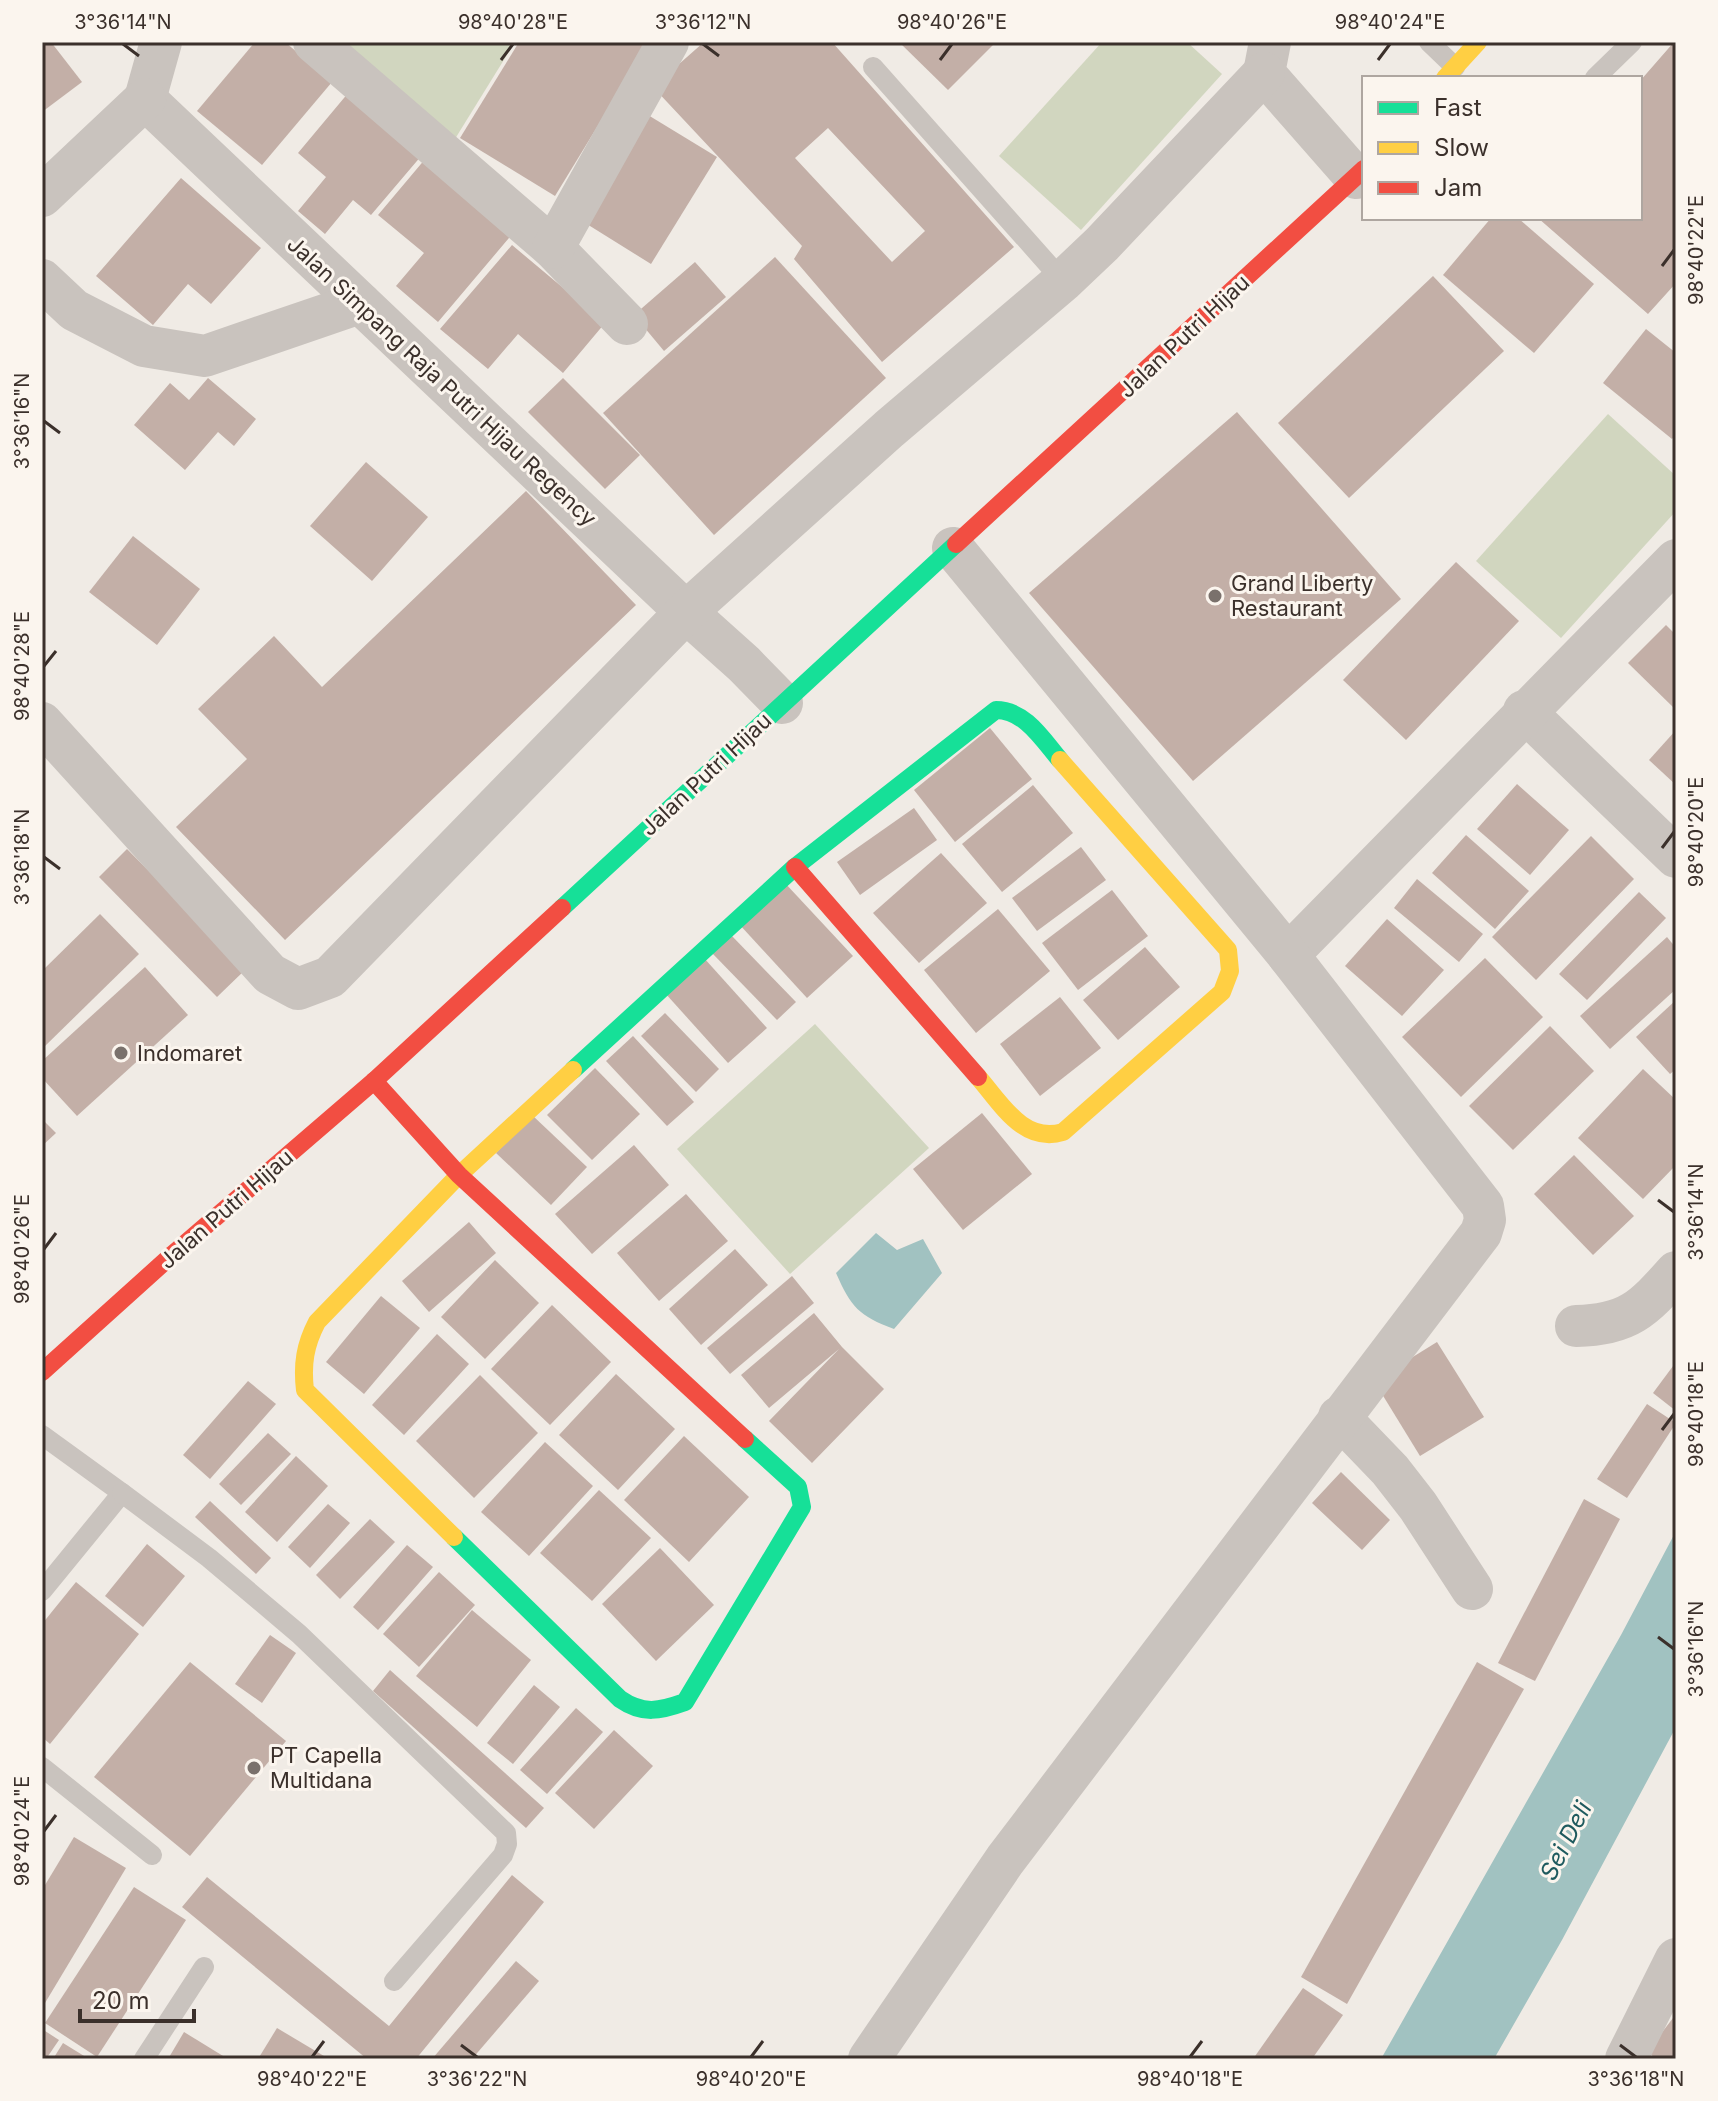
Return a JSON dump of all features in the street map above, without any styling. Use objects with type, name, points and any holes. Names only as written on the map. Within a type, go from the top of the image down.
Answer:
[{"type":"street","points":[[42,196],[145,99],[161,42]]},
{"type":"street","points":[[314,42],[553,248],[627,324]]},
{"type":"street","points":[[553,248],[668,42]]},
{"type":"street","points":[[1450,72],[1478,42]]},
{"type":"street","points":[[42,723],[270,974],[298,989],[330,977],[686,612],[889,429],[1102,244],[1267,58],[1361,176]]},
{"type":"street","name":"Jalan Simpang Raja Putri Hijau Regency","points":[[145,99],[782,703]]},
{"type":"street","name":"Jalan Putri Hijau","points":[[42,1372],[374,1081],[782,703],[1361,176]]},
{"type":"street","points":[[42,280],[74,310],[144,346],[205,356],[360,303]]},
{"type":"street","points":[[869,2059],[1005,1860],[1481,1233],[1485,1220],[1483,1206],[1288,955],[953,548]]},
{"type":"street","points":[[1288,955],[1524,711],[1676,560]]},
{"type":"street","points":[[374,1081],[459,1175],[798,1487],[804,1498],[804,1506],[796,1520],[685,1702],[656,1713],[633,1710],[610,1691],[305,1390],[301,1363],[305,1345],[317,1322],[459,1175],[795,867],[996,710],[1004,710],[1024,719],[1228,950],[1232,961],[1230,978],[1222,992],[1063,1132],[1048,1137],[1034,1135],[1021,1126],[795,867]]},
{"type":"street","points":[[1524,711],[1676,857]]},
{"type":"street","points":[[1576,1326],[1605,1325],[1643,1308],[1676,1272]]},
{"type":"street","points":[[1339,1417],[1409,1494],[1472,1589]]},
{"type":"street","points":[[1626,2059],[1676,1959]]},
{"type":"lane","points":[[1429,42],[1450,72]]},
{"type":"lane","points":[[1597,76],[1632,42]]},
{"type":"lane","points":[[873,67],[1063,281]]},
{"type":"lane","points":[[42,1435],[209,1558],[299,1634],[506,1833],[507,1844],[503,1855],[394,1981]]},
{"type":"lane","points":[[42,1591],[122,1493]]},
{"type":"lane","points":[[42,1767],[152,1855]]},
{"type":"lane","points":[[144,2059],[204,1967]]},
{"type":"green space","points":[[335,42],[515,42],[450,147]]},
{"type":"green space","points":[[1102,42],[1187,42],[1222,74],[1081,230],[999,156]]},
{"type":"green space","points":[[1608,414],[1676,476],[1676,511],[1561,638],[1476,561]]},
{"type":"green space","points":[[815,1024],[929,1148],[790,1274],[677,1149]]},
{"type":"water","points":[[876,1233],[897,1250],[923,1239],[942,1273],[894,1329],[864,1315],[846,1294],[836,1273]]},
{"type":"water","name":"Sei Deli","points":[[1676,1531],[1676,1727],[1562,1940],[1494,2059],[1381,2059],[1621,1635]]},
{"type":"building","points":[[42,42],[51,42],[82,82],[42,112]]},
{"type":"building","points":[[255,42],[285,42],[332,82],[262,165],[197,111]]},
{"type":"building","points":[[519,42],[649,42],[555,196],[460,138]]},
{"type":"building","points":[[704,42],[832,42],[1014,247],[882,362],[794,259],[802,246],[653,87]],"holes":[[[828,128],[925,231],[892,262],[795,158]]]},
{"type":"building","points":[[899,42],[996,42],[948,90]]},
{"type":"building","points":[[1676,42],[1676,283],[1648,314],[1540,220],[1642,220],[1642,79]]},
{"type":"building","points":[[349,92],[422,155],[371,215],[353,200],[325,234],[298,211],[326,177],[298,153]]},
{"type":"building","points":[[648,115],[717,157],[651,264],[582,221]]},
{"type":"building","points":[[426,158],[514,232],[438,322],[396,286],[424,253],[378,215]]},
{"type":"building","points":[[181,178],[261,248],[211,304],[188,284],[153,325],[96,276]]},
{"type":"building","points":[[1489,220],[1520,220],[1594,284],[1534,353],[1443,275]]},
{"type":"building","points":[[512,245],[605,323],[563,373],[518,334],[488,369],[440,329]]},
{"type":"building","points":[[775,257],[886,378],[714,535],[603,413]]},
{"type":"building","points":[[695,262],[726,297],[664,351],[634,315]]},
{"type":"building","points":[[1433,276],[1504,351],[1349,498],[1278,423]]},
{"type":"building","points":[[1646,329],[1676,353],[1676,434],[1672,439],[1603,383]]},
{"type":"building","points":[[208,378],[256,419],[234,446],[218,432],[185,470],[134,425],[170,383],[189,400]]},
{"type":"building","points":[[563,378],[640,455],[605,489],[528,412]]},
{"type":"building","name":"Grand Liberty Restaurant","points":[[1237,412],[1401,599],[1193,781],[1029,593]]},
{"type":"building","points":[[366,462],[428,517],[372,581],[310,526]]},
{"type":"building","points":[[526,491],[636,605],[285,940],[176,827],[247,759],[198,709],[274,636],[322,687]]},
{"type":"building","points":[[133,536],[200,589],[157,645],[89,592]]},
{"type":"building","points":[[1456,562],[1519,621],[1406,740],[1343,680]]},
{"type":"building","points":[[1666,625],[1676,635],[1676,710],[1628,663]]},
{"type":"building","points":[[990,728],[1032,779],[955,842],[914,790]]},
{"type":"building","points":[[1676,730],[1676,785],[1649,760]]},
{"type":"building","points":[[1517,784],[1569,830],[1530,875],[1477,829]]},
{"type":"building","points":[[1033,785],[1073,833],[1002,892],[962,844]]},
{"type":"building","points":[[914,808],[937,840],[860,895],[837,862]]},
{"type":"building","points":[[1466,835],[1529,891],[1495,929],[1432,873]]},
{"type":"building","points":[[1591,836],[1634,879],[1536,980],[1492,937]]},
{"type":"building","points":[[1081,847],[1106,880],[1037,931],[1012,898]]},
{"type":"building","points":[[127,849],[246,969],[217,997],[99,877]]},
{"type":"building","points":[[941,853],[987,903],[919,963],[873,913]]},
{"type":"building","points":[[1417,879],[1483,934],[1459,962],[1394,908]]},
{"type":"building","points":[[784,882],[853,956],[807,998],[739,924]]},
{"type":"building","points":[[1112,890],[1148,936],[1078,990],[1042,943]]},
{"type":"building","points":[[1639,892],[1666,918],[1587,1000],[1559,974]]},
{"type":"building","points":[[998,909],[1050,971],[976,1033],[924,970]]},
{"type":"building","points":[[100,914],[139,954],[42,1049],[42,971]]},
{"type":"building","points":[[1387,919],[1444,970],[1402,1016],[1345,966]]},
{"type":"building","points":[[731,935],[796,1002],[777,1020],[712,953]]},
{"type":"building","points":[[1667,937],[1676,948],[1676,989],[1610,1049],[1580,1016]]},
{"type":"building","points":[[1145,947],[1180,987],[1118,1040],[1083,1000]]},
{"type":"building","points":[[704,958],[767,1028],[728,1063],[665,993]]},
{"type":"building","points":[[1485,958],[1543,1017],[1461,1097],[1402,1037]]},
{"type":"building","points":[[145,967],[188,1015],[77,1116],[42,1078],[42,1061]]},
{"type":"building","points":[[1060,997],[1101,1048],[1040,1096],[1000,1044]]},
{"type":"building","points":[[1676,1000],[1676,1069],[1670,1074],[1636,1037]]},
{"type":"building","points":[[665,1013],[719,1069],[696,1092],[641,1036]]},
{"type":"building","points":[[1550,1026],[1594,1071],[1513,1150],[1469,1106]]},
{"type":"building","points":[[633,1036],[694,1102],[667,1126],[606,1061]]},
{"type":"building","points":[[595,1068],[640,1114],[592,1160],[547,1115]]},
{"type":"building","points":[[1643,1069],[1676,1100],[1676,1165],[1643,1199],[1578,1138]]},
{"type":"building","points":[[982,1113],[1032,1174],[963,1230],[913,1169]]},
{"type":"building","points":[[532,1115],[587,1167],[551,1205],[496,1153]]},
{"type":"building","points":[[42,1119],[56,1133],[42,1146]]},
{"type":"building","points":[[634,1145],[669,1185],[592,1254],[555,1214]]},
{"type":"building","points":[[1574,1155],[1634,1216],[1593,1255],[1534,1194]]},
{"type":"building","points":[[686,1194],[728,1241],[659,1301],[617,1253]]},
{"type":"building","points":[[469,1222],[496,1253],[429,1312],[402,1281]]},
{"type":"building","points":[[735,1249],[768,1285],[701,1345],[669,1309]]},
{"type":"building","points":[[495,1260],[539,1303],[485,1359],[441,1317]]},
{"type":"building","points":[[792,1276],[814,1303],[730,1374],[707,1348]]},
{"type":"building","points":[[381,1296],[420,1328],[364,1394],[326,1362]]},
{"type":"building","points":[[552,1305],[611,1362],[550,1425],[491,1369]]},
{"type":"building","points":[[814,1313],[842,1347],[884,1389],[812,1463],[769,1421],[839,1349],[769,1408],[741,1375]]},
{"type":"building","points":[[437,1334],[469,1364],[404,1435],[372,1405]]},
{"type":"building","points":[[1437,1342],[1484,1417],[1420,1456],[1374,1381]]},
{"type":"building","points":[[1676,1362],[1676,1411],[1653,1393]]},
{"type":"building","points":[[616,1374],[675,1429],[618,1490],[559,1435]]},
{"type":"building","points":[[480,1375],[538,1433],[474,1498],[416,1441]]},
{"type":"building","points":[[248,1381],[276,1404],[210,1479],[183,1455]]},
{"type":"building","points":[[1647,1404],[1676,1423],[1627,1498],[1597,1479]]},
{"type":"building","points":[[268,1433],[291,1454],[241,1505],[219,1484]]},
{"type":"building","points":[[684,1436],[749,1497],[689,1562],[624,1500]]},
{"type":"building","points":[[545,1442],[593,1486],[529,1556],[481,1512]]},
{"type":"building","points":[[296,1456],[328,1486],[277,1542],[245,1512]]},
{"type":"building","points":[[1341,1472],[1390,1520],[1362,1550],[1312,1503]]},
{"type":"building","points":[[599,1490],[651,1538],[592,1601],[540,1553]]},
{"type":"building","points":[[1584,1499],[1620,1519],[1535,1681],[1498,1663]]},
{"type":"building","points":[[210,1501],[271,1558],[256,1574],[195,1517]]},
{"type":"building","points":[[328,1504],[350,1523],[310,1568],[288,1547]]},
{"type":"building","points":[[370,1519],[395,1542],[340,1599],[316,1575]]},
{"type":"building","points":[[147,1544],[185,1576],[143,1627],[105,1596]]},
{"type":"building","points":[[407,1545],[433,1567],[378,1630],[353,1607]]},
{"type":"building","points":[[660,1548],[714,1605],[656,1661],[602,1604]]},
{"type":"building","points":[[439,1572],[475,1605],[419,1667],[383,1634]]},
{"type":"building","points":[[76,1582],[139,1634],[50,1744],[42,1737],[42,1624]]},
{"type":"building","points":[[472,1610],[531,1660],[477,1727],[416,1676]]},
{"type":"building","points":[[270,1635],[296,1653],[262,1703],[235,1684]]},
{"type":"building","points":[[190,1662],[286,1741],[190,1856],[94,1777]]},
{"type":"building","points":[[1477,1662],[1524,1689],[1347,2004],[1301,1977]]},
{"type":"building","points":[[390,1670],[544,1808],[526,1828],[373,1691]]},
{"type":"building","points":[[534,1685],[560,1707],[513,1764],[487,1743]]},
{"type":"building","points":[[576,1708],[603,1732],[547,1794],[520,1770]]},
{"type":"building","points":[[614,1730],[653,1766],[594,1829],[555,1793]]},
{"type":"building","points":[[74,1837],[126,1868],[42,2008],[42,1890]]},
{"type":"building","points":[[512,1875],[544,1902],[416,2059],[367,2059],[182,1907],[207,1877],[389,2026]]},
{"type":"building","points":[[134,1887],[186,1920],[97,2057],[45,2023]]},
{"type":"building","points":[[516,1961],[539,1981],[472,2059],[432,2059]]},
{"type":"building","points":[[1303,1988],[1343,2015],[1312,2059],[1253,2059]]},
{"type":"building","points":[[1673,2018],[1676,2020],[1676,2059],[1657,2059],[1647,2052]]},
{"type":"building","points":[[277,2028],[329,2059],[258,2059]]},
{"type":"building","points":[[42,2029],[59,2040],[46,2059],[42,2059]]},
{"type":"building","points":[[184,2032],[228,2059],[168,2059]]},
{"type":"building","points":[[63,2043],[89,2059],[53,2059]]},
{"type":"traffic: fast","points":[[562,908],[956,544]]},
{"type":"traffic: fast","points":[[573,1070],[795,867],[996,710],[1006,711],[1025,721],[1060,760]]},
{"type":"traffic: fast","points":[[454,1537],[620,1699],[644,1709],[660,1709],[685,1702],[802,1507],[798,1487],[745,1439]]},
{"type":"traffic: slow","points":[[1447,76],[1478,42]]},
{"type":"traffic: slow","points":[[978,1077],[1004,1109],[1025,1127],[1049,1134],[1063,1132],[1222,992],[1230,971],[1228,950],[1060,760]]},
{"type":"traffic: slow","points":[[454,1537],[305,1390],[307,1347],[317,1322],[459,1175],[573,1070]]},
{"type":"traffic: jam","points":[[956,544],[1362,171]]},
{"type":"traffic: jam","points":[[795,867],[978,1077]]},
{"type":"traffic: jam","points":[[42,1372],[374,1081],[562,908]]},
{"type":"traffic: jam","points":[[374,1081],[459,1175],[745,1439]]},
{"type":"place","name":"Grand Liberty Restaurant","points":[[1215,596]]},
{"type":"place","name":"Indomaret","points":[[121,1053]]},
{"type":"place","name":"PT Capella Multidana","points":[[254,1768]]}]
